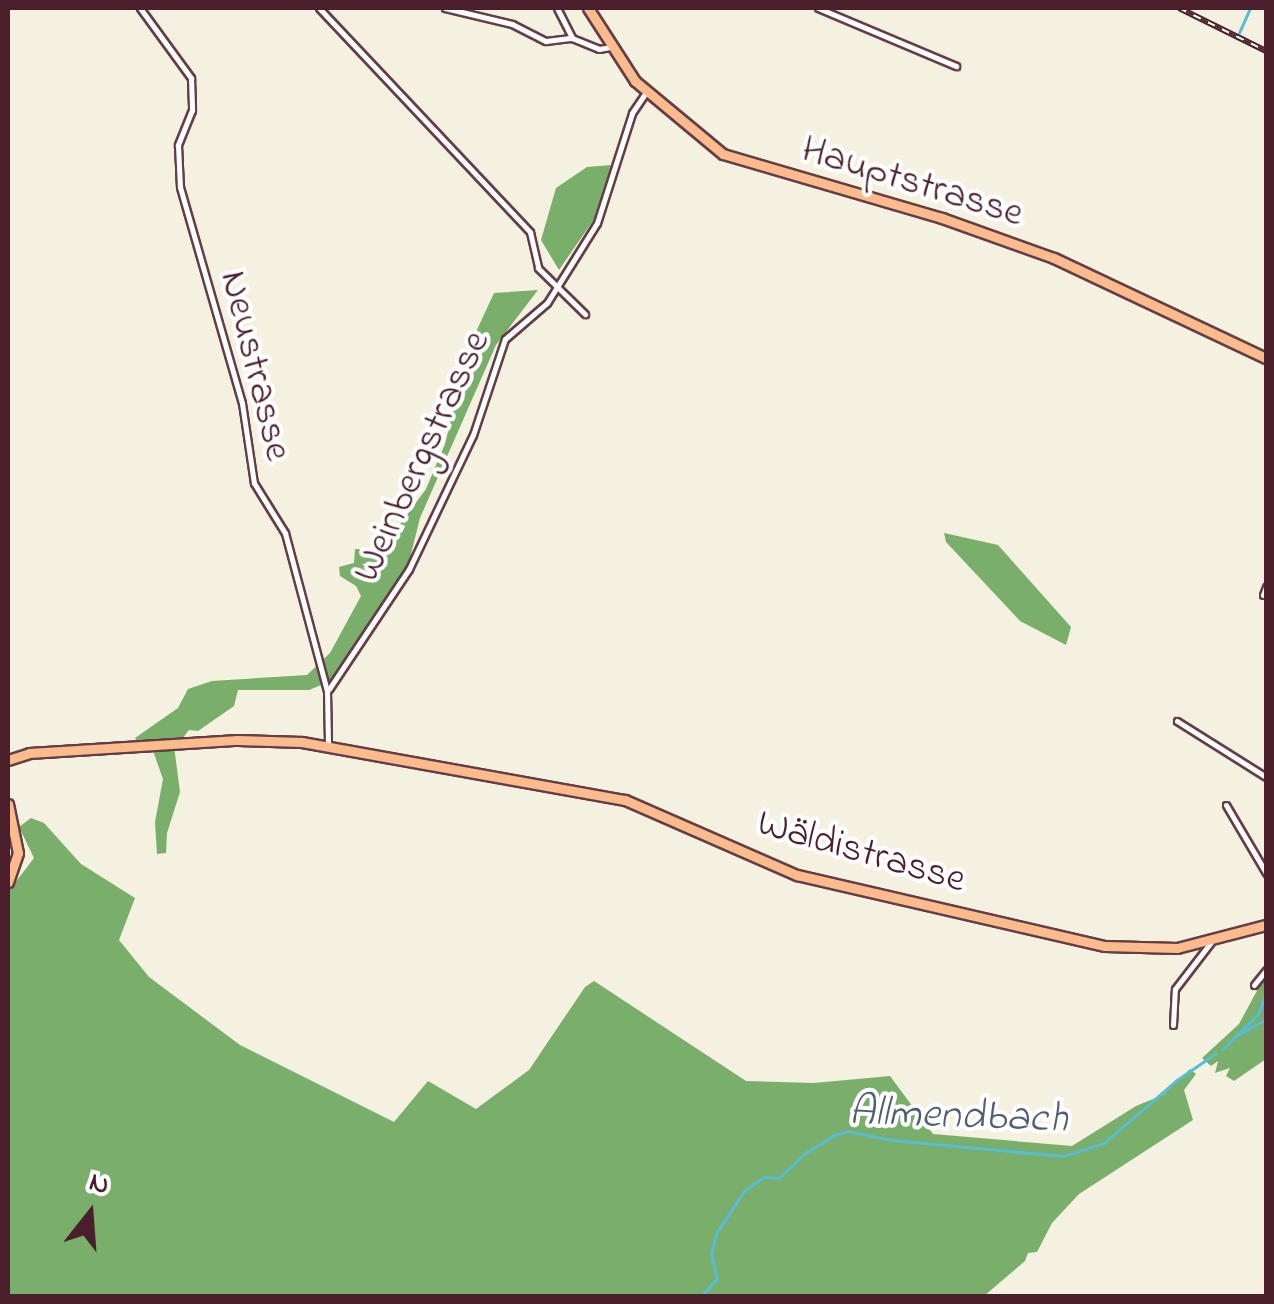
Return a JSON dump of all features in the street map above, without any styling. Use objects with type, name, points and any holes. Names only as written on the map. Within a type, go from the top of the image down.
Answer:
[{"type":"main road","name":"Hauptstrasse","points":[[588,8],[610,47],[647,91],[706,142],[741,162],[942,218],[1054,258],[1266,358]]},
{"type":"main road","name":"Wäldistrasse","points":[[8,760],[29,753],[238,740],[328,745],[625,800],[797,875],[1090,943],[1152,950],[1266,924]]},
{"type":"main road","points":[[8,804],[18,854],[8,882]]},
{"type":"street","name":"Neustrasse","points":[[140,8],[191,78],[192,110],[178,144],[180,187],[242,403],[254,483],[285,532],[322,671],[328,745]]},
{"type":"street","points":[[319,8],[530,232],[538,268],[585,314]]},
{"type":"street","points":[[445,8],[512,24],[546,41],[572,38],[599,49],[610,47]]},
{"type":"street","points":[[557,8],[572,38]]},
{"type":"street","points":[[818,8],[956,66]]},
{"type":"street","name":"Weinbergstrasse","points":[[326,688],[410,569],[473,435],[505,339],[544,306],[597,224],[632,113],[647,91]]},
{"type":"street","points":[[1262,594],[1266,587]]},
{"type":"street","points":[[1177,721],[1266,777]]},
{"type":"street","points":[[1226,805],[1266,873]]},
{"type":"street","points":[[1173,1025],[1175,989],[1213,939]]},
{"type":"street","points":[[1254,985],[1266,970]]},
{"type":"green space","points":[[611,165],[599,212],[559,270],[541,240],[556,188],[587,167]]},
{"type":"green space","points":[[538,290],[496,345],[420,518],[408,566],[331,681],[309,690],[238,690],[234,706],[198,731],[189,730],[182,739],[137,741],[135,738],[178,708],[188,689],[212,681],[307,675],[330,653],[361,596],[356,586],[340,576],[339,567],[354,563],[355,549],[374,550],[396,530],[426,489],[445,444],[469,347],[494,293]]},
{"type":"green space","points":[[944,533],[998,545],[1071,627],[1066,645],[1020,621],[946,542]]},
{"type":"green space","points":[[174,746],[180,792],[167,833],[166,853],[157,854],[155,822],[163,779],[152,748]]},
{"type":"green space","points":[[31,818],[44,823],[81,864],[135,898],[119,940],[149,977],[240,1045],[394,1122],[428,1081],[476,1109],[529,1070],[585,987],[594,981],[746,1081],[814,1083],[890,1076],[933,1134],[1072,1146],[1136,1106],[1163,1095],[1190,1069],[1196,1074],[1184,1090],[1193,1120],[1079,1194],[1052,1223],[1037,1252],[1028,1253],[1025,1261],[984,1296],[8,1296],[8,892],[34,858],[19,827]]},
{"type":"green space","points":[[1266,974],[1266,1059],[1234,1081],[1226,1076],[1230,1068],[1215,1073],[1218,1061],[1211,1066],[1202,1058],[1239,1024]]},
{"type":"waterway","points":[[1239,33],[1250,8]]},
{"type":"waterway","name":"Allmendbach","points":[[1222,1050],[1258,1014],[1265,996]]},
{"type":"waterway","points":[[1234,1037],[1266,1019]]},
{"type":"waterway","name":"Allmendbach","points":[[701,1296],[717,1279],[711,1254],[717,1232],[744,1191],[764,1177],[779,1178],[804,1154],[835,1135],[847,1131],[892,1140],[1063,1156],[1104,1143],[1177,1080],[1216,1053]]},
{"type":"railway","points":[[1179,8],[1266,51]]}]
